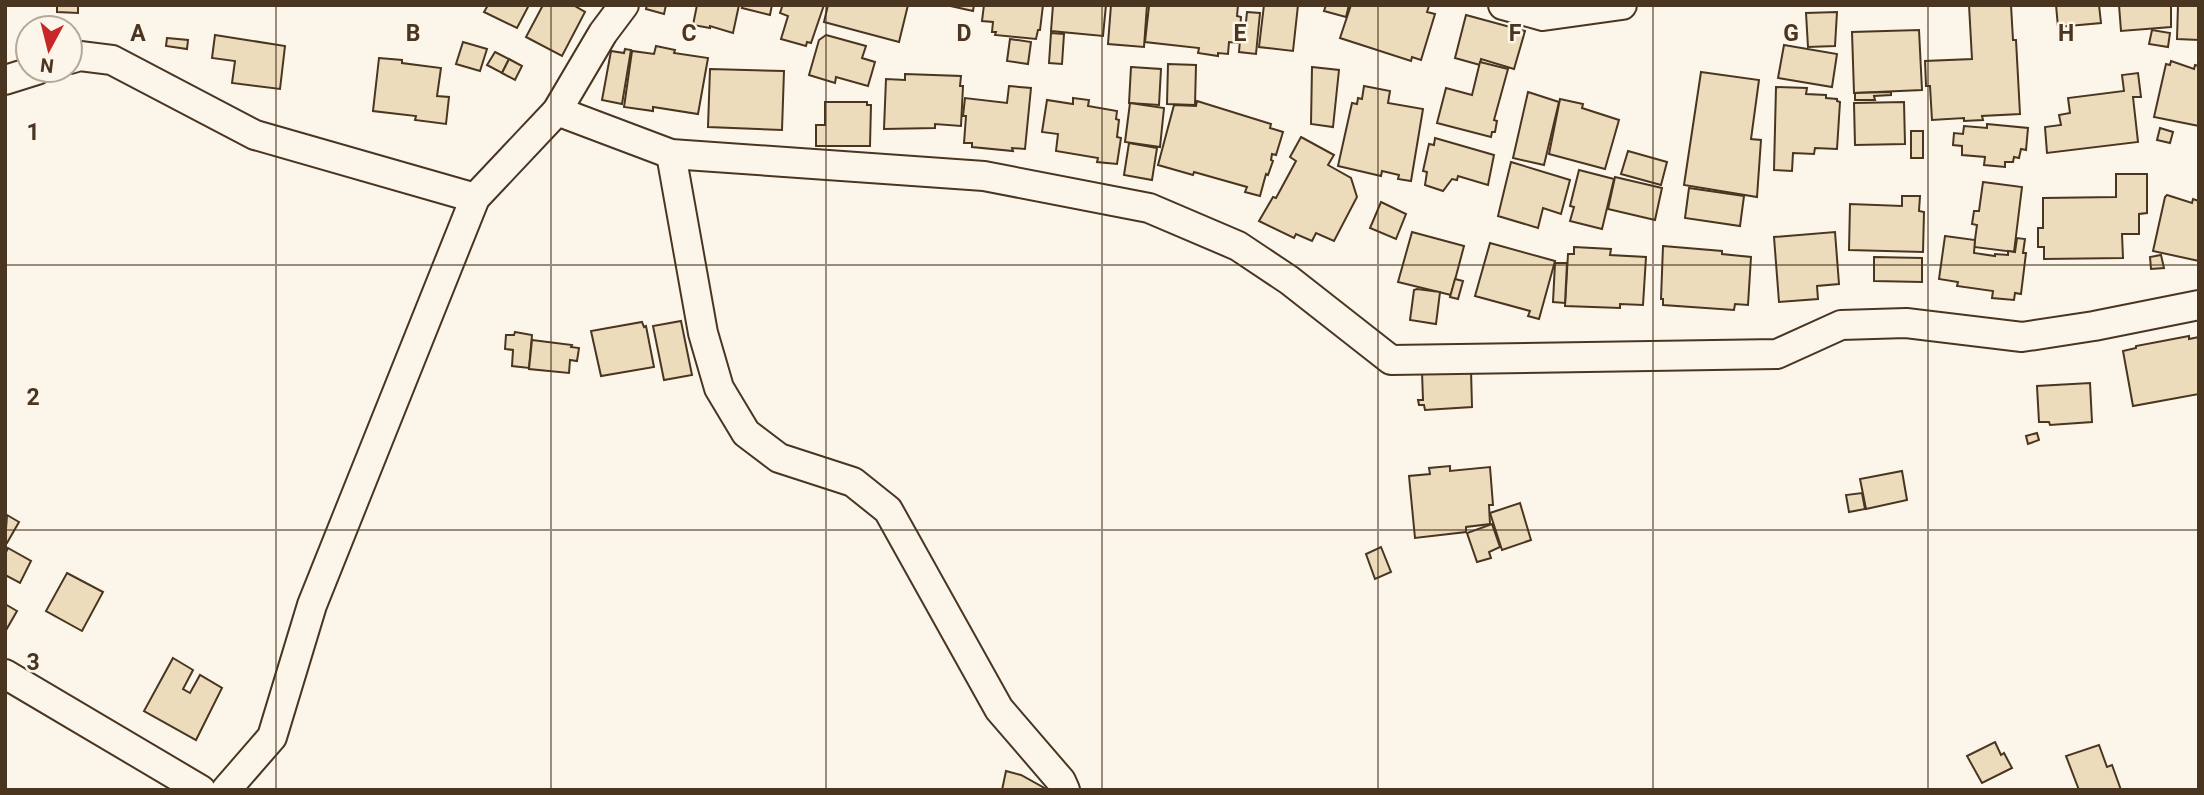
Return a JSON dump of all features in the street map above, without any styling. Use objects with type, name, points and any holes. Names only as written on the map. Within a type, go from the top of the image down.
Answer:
[{"type":"street","points":[[226,790],[272,737],[313,605],[475,198],[557,111],[603,33],[624,5]]},
{"type":"street","points":[[1503,5],[1543,16],[1622,5]]},
{"type":"street","points":[[84,56],[112,60],[255,135],[475,198]]},
{"type":"street","points":[[557,111],[671,154],[984,176],[1149,208],[1238,246],[1289,280],[1391,359],[1777,354],[1841,325],[1906,323],[2022,337],[2094,327],[2199,305]]},
{"type":"street","points":[[671,154],[703,333],[719,388],[746,433],[779,458],[853,482],[888,510],[999,709],[1061,781],[1065,790]]},
{"type":"street","points":[[5,674],[201,790]]},
{"type":"building","points":[[57,5],[78,6],[78,13],[57,12]]},
{"type":"building","points":[[488,5],[529,5],[517,28],[484,12]]},
{"type":"building","points":[[543,5],[573,5],[585,12],[562,56],[526,37]]},
{"type":"building","points":[[647,5],[666,5],[664,14],[646,9]]},
{"type":"building","points":[[697,5],[739,5],[733,33],[710,26],[693,25]]},
{"type":"building","points":[[743,5],[772,5],[770,15],[742,8]]},
{"type":"building","points":[[779,5],[824,5],[811,43],[807,42],[806,46],[781,39],[788,16],[780,13],[782,7]]},
{"type":"building","points":[[828,5],[908,5],[899,42],[824,22]]},
{"type":"building","points":[[946,5],[974,5],[973,11]]},
{"type":"building","points":[[984,5],[1043,5],[1040,30],[1036,39],[995,35],[996,32],[992,32],[993,22],[982,21]]},
{"type":"building","points":[[1053,5],[1106,5],[1103,36],[1051,31]]},
{"type":"building","points":[[1111,5],[1147,5],[1144,47],[1108,44]]},
{"type":"building","points":[[1151,5],[1238,5],[1237,16],[1241,17],[1239,43],[1229,42],[1228,54],[1218,53],[1218,56],[1198,53],[1199,48],[1145,42]]},
{"type":"building","points":[[1264,5],[1298,5],[1293,51],[1259,47]]},
{"type":"building","points":[[1326,5],[1349,5],[1346,17],[1324,11]]},
{"type":"building","points":[[1351,5],[1429,6],[1427,12],[1435,14],[1421,60],[1412,57],[1411,61],[1340,38]]},
{"type":"building","points":[[1969,5],[2011,5],[2013,40],[2016,40],[2020,114],[1982,116],[1983,120],[1932,120],[1925,61],[1972,59]]},
{"type":"building","points":[[2056,5],[2099,5],[2101,23],[2058,27]]},
{"type":"building","points":[[2119,5],[2171,5],[2171,27],[2121,31]]},
{"type":"building","points":[[2178,5],[2199,5],[2199,40],[2177,39]]},
{"type":"building","points":[[1247,12],[1260,13],[1256,54],[1239,52],[1240,40],[1244,41]]},
{"type":"building","points":[[1837,12],[1835,46],[1808,47],[1806,13]]},
{"type":"building","points":[[1466,15],[1525,31],[1514,69],[1481,59],[1480,65],[1455,58]]},
{"type":"building","points":[[1919,30],[1922,90],[1854,93],[1852,32]]},
{"type":"building","points":[[2152,30],[2170,33],[2168,47],[2149,44]]},
{"type":"building","points":[[1051,33],[1064,34],[1062,64],[1049,63]]},
{"type":"building","points":[[215,35],[285,46],[280,89],[232,83],[235,61],[212,58]]},
{"type":"building","points":[[826,35],[866,46],[862,58],[875,62],[868,86],[836,77],[835,83],[809,75],[819,40]]},
{"type":"building","points":[[167,38],[188,40],[187,49],[166,46]]},
{"type":"building","points":[[1010,39],[1031,42],[1028,64],[1007,61]]},
{"type":"building","points":[[463,42],[487,49],[480,71],[456,64]]},
{"type":"building","points":[[1784,45],[1837,54],[1832,87],[1778,78]]},
{"type":"building","points":[[656,46],[675,50],[674,53],[708,58],[698,114],[653,107],[653,111],[624,107],[632,51],[654,54]]},
{"type":"building","points":[[625,49],[631,50],[622,104],[602,100],[611,51],[624,53]]},
{"type":"building","points":[[495,52],[509,59],[502,73],[487,65]]},
{"type":"building","points":[[379,58],[441,68],[437,96],[449,97],[446,124],[415,120],[416,116],[373,111]]},
{"type":"building","points":[[509,59],[522,66],[515,80],[502,73]]},
{"type":"building","points":[[2171,61],[2194,69],[2195,65],[2199,66],[2199,126],[2154,117],[2166,64],[2170,65]]},
{"type":"building","points":[[1480,62],[1508,69],[1494,120],[1497,121],[1495,132],[1492,132],[1491,137],[1437,123],[1446,88],[1472,95]]},
{"type":"building","points":[[1168,64],[1196,65],[1195,105],[1167,104]]},
{"type":"building","points":[[1131,67],[1161,69],[1159,105],[1129,103]]},
{"type":"building","points":[[1312,67],[1339,70],[1333,127],[1311,124]]},
{"type":"building","points":[[710,69],[784,71],[782,130],[708,127]]},
{"type":"building","points":[[1701,72],[1759,80],[1751,139],[1761,140],[1757,197],[1684,185]]},
{"type":"building","points":[[2138,73],[2141,97],[2133,97],[2138,142],[2047,153],[2045,127],[2061,125],[2059,115],[2070,113],[2068,98],[2124,91],[2122,75]]},
{"type":"building","points":[[905,74],[961,76],[961,126],[935,124],[935,128],[884,129],[886,79],[905,80]]},
{"type":"building","points":[[1009,86],[1031,88],[1025,149],[1012,148],[1013,151],[972,147],[972,143],[964,143],[965,98],[1007,103]]},
{"type":"building","points":[[1364,86],[1390,91],[1388,103],[1423,109],[1411,181],[1398,179],[1399,175],[1382,171],[1381,176],[1338,166],[1352,103],[1357,104],[1358,98],[1362,99]]},
{"type":"building","points":[[1776,87],[1807,88],[1806,94],[1826,95],[1826,98],[1840,102],[1837,149],[1815,148],[1814,154],[1793,153],[1792,171],[1774,170]]},
{"type":"building","points":[[1528,92],[1559,102],[1544,165],[1513,158]]},
{"type":"building","points":[[1891,92],[1891,95],[1874,96],[1875,100],[1855,100],[1855,93]]},
{"type":"building","points":[[1073,98],[1089,100],[1088,106],[1117,111],[1117,137],[1121,138],[1117,164],[1097,162],[1098,158],[1056,151],[1058,134],[1042,132],[1047,100],[1073,104]]},
{"type":"building","points":[[1560,99],[1583,104],[1582,108],[1619,120],[1605,169],[1549,154]]},
{"type":"building","points":[[1197,101],[1271,124],[1270,128],[1283,132],[1276,155],[1272,154],[1273,161],[1260,196],[1245,192],[1247,187],[1158,165],[1174,105],[1196,106]]},
{"type":"building","points":[[825,102],[867,102],[867,105],[871,105],[870,146],[816,146],[816,125],[825,125]]},
{"type":"building","points":[[1904,102],[1905,144],[1855,145],[1854,103]]},
{"type":"building","points":[[1130,103],[1164,108],[1160,147],[1125,142]]},
{"type":"building","points":[[1987,124],[2028,128],[2026,150],[2021,149],[2019,158],[2014,157],[2013,162],[2005,162],[2005,167],[1984,165],[1985,157],[1962,155],[1962,146],[1953,145],[1954,133],[1963,134],[1964,126],[1987,128]]},
{"type":"building","points":[[2160,128],[2173,132],[2170,143],[2157,140]]},
{"type":"building","points":[[1911,131],[1923,131],[1923,158],[1911,158]]},
{"type":"building","points":[[1301,137],[1334,155],[1328,165],[1351,178],[1357,197],[1334,241],[1316,233],[1312,241],[1296,234],[1294,238],[1259,221],[1273,197],[1276,198],[1296,161],[1290,157]]},
{"type":"building","points":[[1435,138],[1494,155],[1488,185],[1458,176],[1457,180],[1452,179],[1443,191],[1425,185],[1427,172],[1423,171],[1429,144],[1434,145]]},
{"type":"building","points":[[1129,143],[1157,148],[1152,180],[1124,175]]},
{"type":"building","points":[[1628,151],[1667,162],[1661,185],[1621,174]]},
{"type":"building","points":[[1511,162],[1570,180],[1561,214],[1543,208],[1538,228],[1498,216]]},
{"type":"building","points":[[1579,170],[1614,179],[1602,229],[1570,221],[1574,207],[1570,206]]},
{"type":"building","points":[[2116,174],[2147,174],[2147,213],[2139,214],[2139,234],[2122,234],[2123,258],[2044,259],[2044,247],[2038,247],[2038,228],[2043,228],[2043,198],[2116,197]]},
{"type":"building","points":[[1615,177],[1662,188],[1655,220],[1608,209]]},
{"type":"building","points":[[1983,182],[2022,187],[2014,252],[1974,247],[1977,225],[1972,224],[1974,211],[1979,211]]},
{"type":"building","points":[[1689,188],[1744,196],[1740,226],[1685,218]]},
{"type":"building","points":[[2167,195],[2192,203],[2193,199],[2199,201],[2199,261],[2153,251]]},
{"type":"building","points":[[1902,196],[1920,196],[1919,211],[1924,212],[1923,252],[1849,250],[1850,204],[1902,206]]},
{"type":"building","points":[[1381,202],[1406,214],[1396,239],[1370,228]]},
{"type":"building","points":[[1412,232],[1464,246],[1451,295],[1398,282]]},
{"type":"building","points":[[1835,232],[1839,284],[1817,286],[1818,299],[1779,302],[1774,237]]},
{"type":"building","points":[[1945,236],[1975,240],[1974,253],[1995,256],[2008,255],[2008,251],[2015,252],[2017,238],[2025,239],[2021,294],[2015,293],[2014,300],[1992,298],[1993,291],[1957,286],[1958,282],[1939,279]]},
{"type":"building","points":[[1490,243],[1555,261],[1539,319],[1528,316],[1530,311],[1475,296]]},
{"type":"building","points":[[1663,246],[1722,251],[1722,254],[1751,257],[1748,305],[1735,304],[1734,310],[1663,305]]},
{"type":"building","points":[[1574,247],[1611,249],[1610,255],[1646,257],[1643,305],[1620,304],[1620,308],[1565,306],[1568,254],[1574,254]]},
{"type":"building","points":[[2161,255],[2164,268],[2151,269],[2150,257]]},
{"type":"building","points":[[1874,257],[1922,258],[1922,282],[1874,281]]},
{"type":"building","points":[[1555,263],[1567,263],[1565,303],[1553,302]]},
{"type":"building","points":[[1455,279],[1463,281],[1458,299],[1450,297]]},
{"type":"building","points":[[1414,290],[1440,292],[1436,324],[1410,320]]},
{"type":"building","points":[[681,321],[692,375],[664,380],[653,326]]},
{"type":"building","points":[[642,322],[644,327],[646,326],[654,367],[601,376],[591,331]]},
{"type":"building","points":[[515,332],[532,335],[529,368],[512,366],[513,350],[505,349],[506,335],[514,335]]},
{"type":"building","points":[[2189,336],[2189,339],[2199,337],[2199,394],[2133,406],[2123,351]]},
{"type":"building","points":[[532,340],[579,348],[577,361],[570,360],[569,373],[529,369]]},
{"type":"building","points":[[1471,370],[1472,407],[1425,410],[1424,405],[1419,405],[1418,400],[1423,400],[1422,372]]},
{"type":"building","points":[[2090,383],[2092,422],[2050,425],[2049,422],[2039,422],[2037,386]]},
{"type":"building","points":[[2037,433],[2039,440],[2028,444],[2026,436]]},
{"type":"building","points":[[1450,466],[1450,471],[1490,467],[1493,505],[1489,505],[1490,524],[1466,527],[1466,532],[1415,538],[1409,476],[1430,474],[1429,468]]},
{"type":"building","points":[[1902,471],[1907,500],[1866,509],[1860,479]]},
{"type":"building","points":[[1862,493],[1865,509],[1849,512],[1846,495]]},
{"type":"building","points":[[1520,503],[1531,540],[1502,550],[1490,513]]},
{"type":"building","points":[[7,515],[19,522],[7,543],[5,542]]},
{"type":"building","points":[[1492,524],[1500,547],[1489,552],[1491,558],[1477,562],[1467,533]]},
{"type":"building","points":[[1381,547],[1391,572],[1375,579],[1366,554]]},
{"type":"building","points":[[8,548],[31,561],[20,583],[5,575],[5,554]]},
{"type":"building","points":[[67,573],[103,592],[82,631],[46,611]]},
{"type":"building","points":[[5,604],[17,611],[5,632]]},
{"type":"building","points":[[173,658],[193,670],[183,689],[190,693],[200,675],[222,688],[196,740],[144,711]]},
{"type":"building","points":[[1995,742],[2012,768],[1982,783],[1967,756]]},
{"type":"building","points":[[2099,745],[2107,767],[2112,765],[2121,790],[2079,790],[2066,756]]},
{"type":"building","points":[[1006,771],[1021,775],[1048,790],[1002,790]]}]
